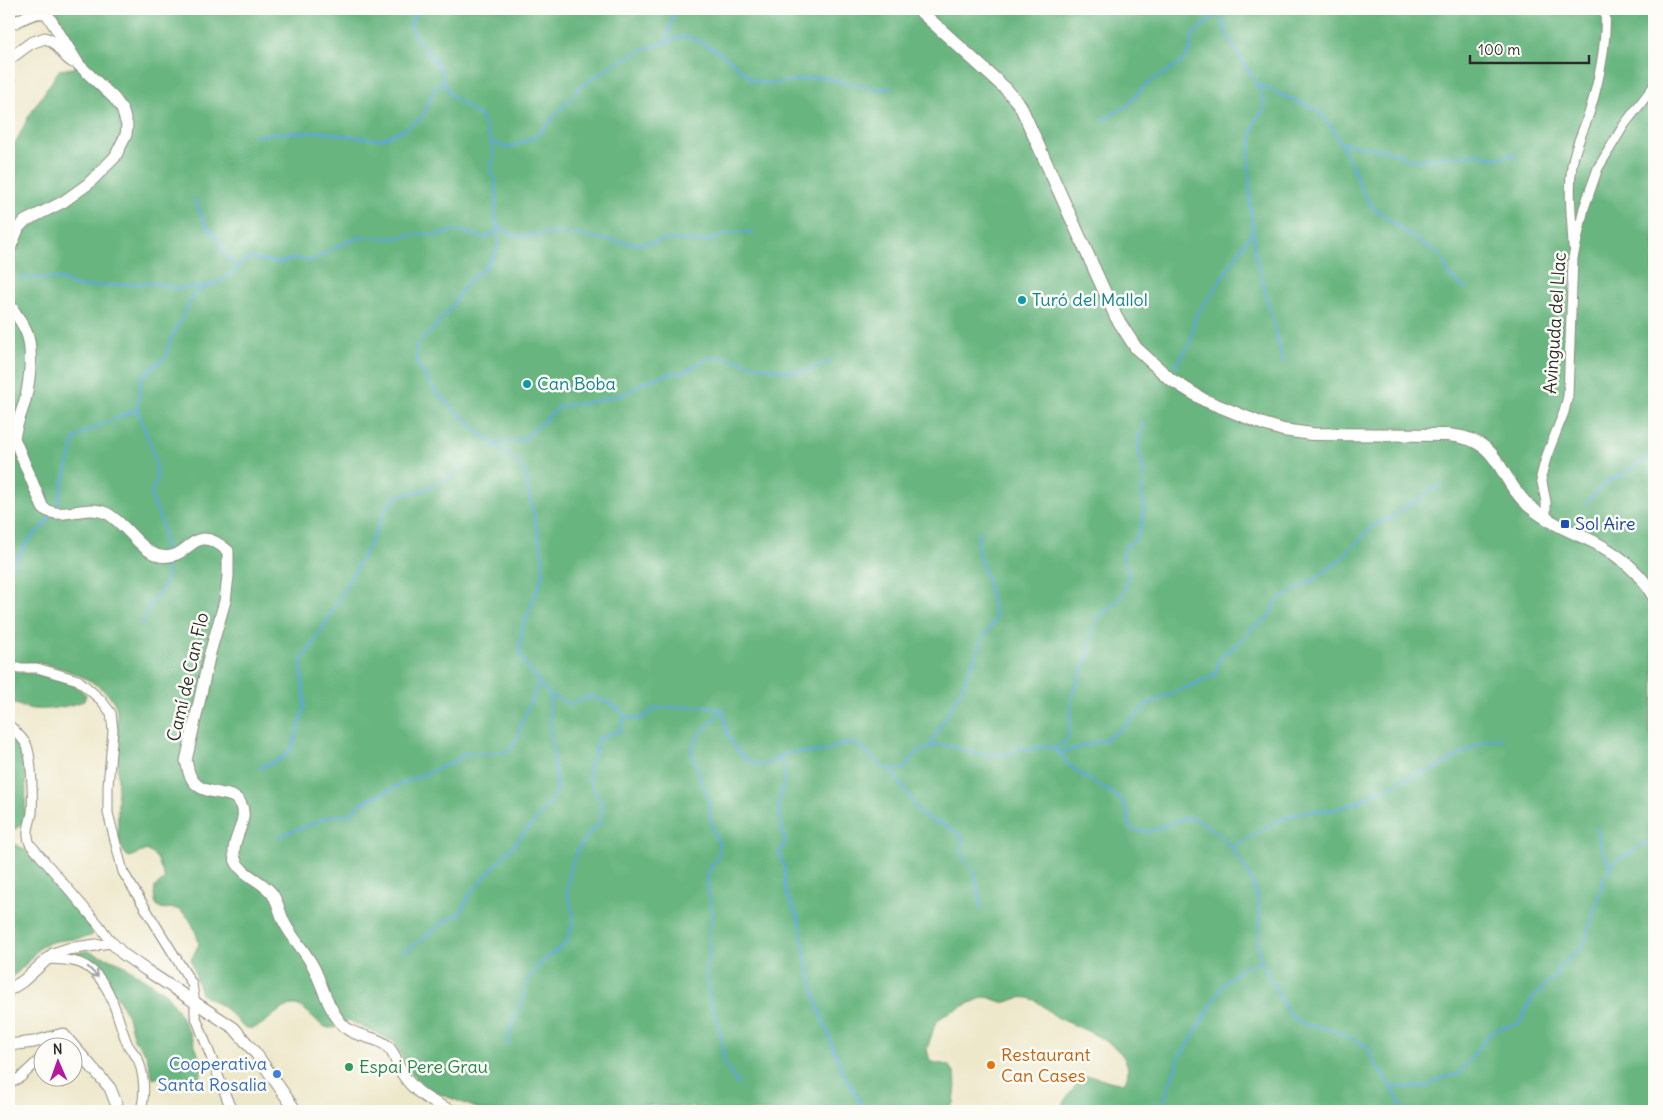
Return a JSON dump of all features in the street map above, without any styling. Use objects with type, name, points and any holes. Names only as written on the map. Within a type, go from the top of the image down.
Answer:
[{"type":"main road","points":[[918,9],[1006,89],[1020,106],[1116,317],[1136,348],[1170,379],[1190,393],[1217,406],[1283,430],[1312,434],[1447,434],[1470,438],[1489,450],[1517,493],[1529,505],[1546,518],[1618,557],[1645,582],[1654,597]]},
{"type":"main road","points":[[1654,701],[1654,726]]},
{"type":"street","points":[[1573,258],[1570,192],[1572,164],[1596,88],[1606,25],[1605,9]]},
{"type":"street","points":[[9,24],[37,13],[42,12],[46,14],[64,39],[79,65]]},
{"type":"street","points":[[9,59],[31,42],[45,38],[57,44],[68,59],[79,65],[114,98],[126,117],[127,125],[126,135],[115,157],[88,184],[63,202],[25,221],[19,227],[9,251]]},
{"type":"street","points":[[9,81],[9,100]]},
{"type":"street","name":"Avinguda del Llac","points":[[1546,518],[1546,502],[1541,477],[1568,396],[1573,258],[1584,208],[1598,168],[1624,125],[1654,86]]},
{"type":"street","name":"Camí de Can Flo","points":[[9,303],[24,328],[30,350],[26,394],[14,438],[43,508],[49,512],[60,514],[83,510],[105,512],[116,519],[158,556],[176,554],[198,540],[208,539],[217,542],[228,551],[225,601],[210,653],[186,761],[189,773],[192,780],[199,787],[207,791],[234,797],[240,803],[243,813],[235,843],[235,858],[238,866],[266,887],[273,895],[284,923],[314,969],[324,996],[339,1021],[345,1028],[360,1036],[386,1044],[412,1087],[424,1097],[452,1111]]},
{"type":"street","points":[[16,668],[37,668],[78,680],[111,713],[113,730],[108,786],[108,813],[123,872],[192,984],[195,1015],[233,1111]]},
{"type":"street","points":[[9,726],[26,746],[29,756],[32,804],[31,820],[27,833],[30,844],[123,954],[195,1005],[234,1028],[257,1055],[296,1111]]},
{"type":"street","points":[[9,990],[23,982],[53,954],[68,949],[112,942]]},
{"type":"street","points":[[48,959],[70,960],[86,966],[96,975],[106,989],[119,1015],[128,1044],[139,1062],[144,1095],[140,1111]]},
{"type":"street","points":[[48,1038],[63,1034],[67,1038]]},
{"type":"street","points":[[9,1045],[32,1042]]},
{"type":"street","points":[[82,1055],[110,1088],[119,1111]]},
{"type":"street","points":[[9,1084],[32,1067]]},
{"type":"green space","points":[[55,9],[1654,9],[1654,1111],[1059,1111],[1081,1078],[1093,1077],[1120,1083],[1125,1082],[1128,1070],[1125,1059],[1117,1049],[1106,1041],[1057,1017],[1038,1002],[1026,998],[1005,1002],[984,997],[948,1013],[935,1024],[927,1049],[930,1061],[950,1067],[955,1074],[956,1089],[954,1103],[946,1111],[707,1111],[703,1108],[642,1105],[598,1111],[484,1111],[427,1089],[407,1069],[395,1042],[348,1020],[335,1027],[326,1027],[321,1025],[302,1008],[292,1005],[281,1010],[259,1026],[248,1028],[240,1024],[230,1012],[201,994],[191,960],[199,944],[189,919],[175,908],[161,908],[155,902],[155,887],[165,879],[157,858],[147,850],[129,857],[121,846],[118,831],[117,710],[113,700],[92,682],[78,675],[62,669],[34,663],[23,664],[14,670],[60,679],[86,695],[84,701],[56,708],[36,709],[18,705],[10,700],[13,688],[9,677],[9,147],[17,140],[29,116],[59,70],[74,68],[82,56]]},
{"type":"green space","points":[[9,732],[17,739],[21,747],[24,756],[26,778],[25,820],[10,834],[10,840],[26,851],[81,913],[89,923],[93,935],[52,942],[42,946],[9,979]]},
{"type":"green space","points":[[87,951],[119,962],[166,994],[186,1025],[198,1055],[201,1068],[200,1078],[194,1084],[186,1085],[164,1077],[153,1079],[146,1054],[134,1039],[127,1014],[101,970],[91,962],[79,958],[74,953]]},
{"type":"waterway","points":[[424,9],[414,16],[410,26],[418,41],[440,68],[448,91],[455,99],[479,115],[492,142],[494,156],[490,171],[495,180],[497,198],[495,213],[499,240],[495,254],[484,269],[472,278],[461,291],[450,310],[416,347],[417,364],[437,393],[479,432],[520,464],[525,473],[543,558],[543,574],[523,626],[520,654],[528,668],[550,695],[570,705],[590,696],[611,704],[634,720],[645,717],[655,708],[708,706],[723,710]]},
{"type":"waterway","points":[[666,42],[675,9]]},
{"type":"waterway","points":[[1220,9],[1226,31],[1258,87],[1265,107],[1254,123],[1249,156],[1250,200],[1256,258],[1284,363]]},
{"type":"waterway","points":[[1103,120],[1127,106],[1143,87],[1182,62],[1190,51],[1192,36],[1220,10]]},
{"type":"waterway","points":[[493,143],[508,148],[537,136],[581,86],[613,65],[640,51],[684,36],[701,42],[724,55],[752,80],[769,84],[821,77],[874,89],[891,88]]},
{"type":"waterway","points":[[255,137],[274,133],[322,132],[382,139],[407,128],[422,118],[432,94],[442,80]]},
{"type":"waterway","points":[[1259,85],[1317,110],[1332,128],[1341,143],[1386,150],[1413,160],[1478,154],[1495,159],[1516,154]]},
{"type":"waterway","points":[[1341,143],[1370,204],[1385,217],[1441,256],[1450,277],[1465,288]]},
{"type":"waterway","points":[[194,200],[205,225],[216,236],[226,257],[238,266]]},
{"type":"waterway","points":[[497,224],[513,236],[566,233],[633,244],[667,239],[707,242],[731,232],[753,232]]},
{"type":"waterway","points":[[54,510],[75,439],[83,433],[137,409],[142,376],[166,357],[170,341],[194,294],[221,281],[243,261],[253,258],[278,263],[296,258],[311,261],[338,246],[358,238],[395,238],[417,234],[439,235],[452,231],[461,231],[486,238],[498,229]]},
{"type":"waterway","points":[[1175,365],[1190,344],[1195,317],[1252,232]]},
{"type":"waterway","points":[[23,278],[60,279],[78,287],[156,283],[176,289],[206,286]]},
{"type":"waterway","points":[[494,444],[523,440],[560,406],[623,395],[645,382],[667,374],[683,372],[707,359],[721,357],[790,372],[805,371],[831,361]]},
{"type":"waterway","points":[[137,409],[153,451],[156,465],[157,481],[151,492],[162,524],[166,553]]},
{"type":"waterway","points":[[1053,749],[1065,742],[1069,731],[1072,695],[1088,656],[1090,641],[1098,616],[1112,606],[1122,595],[1127,583],[1128,572],[1124,564],[1123,554],[1125,547],[1135,540],[1141,527],[1144,512],[1142,490],[1144,474],[1138,446],[1144,421]]},
{"type":"waterway","points":[[1586,503],[1606,482],[1626,473],[1654,453]]},
{"type":"waterway","points":[[260,768],[281,759],[293,747],[305,705],[301,662],[326,623],[376,532],[385,509],[399,496],[425,490],[453,475],[459,467]]},
{"type":"waterway","points":[[723,710],[728,735],[736,748],[747,760],[761,765],[768,764],[784,754],[825,751],[847,743],[860,747],[881,766],[887,769],[899,770],[906,767],[916,753],[937,745],[994,755],[1008,754],[1022,748],[1029,750],[1040,746],[1051,747],[1060,753],[1107,739],[1126,725],[1147,704],[1215,675],[1220,657],[1239,643],[1252,628],[1269,617],[1276,601],[1317,578],[1340,560],[1374,525],[1391,518],[1441,484]]},
{"type":"waterway","points":[[9,570],[28,541],[47,522],[51,515]]},
{"type":"waterway","points":[[931,746],[933,739],[960,692],[984,637],[996,618],[979,554],[979,532]]},
{"type":"waterway","points":[[142,625],[150,605],[163,588],[167,575],[166,561]]},
{"type":"waterway","points":[[278,837],[332,816],[347,816],[362,803],[456,761],[464,753],[486,754],[507,752],[518,738],[521,724],[539,682]]},
{"type":"waterway","points":[[403,952],[445,921],[460,914],[469,895],[544,811],[557,790],[550,726],[550,695]]},
{"type":"waterway","points":[[723,710],[699,735],[691,750],[708,798],[713,831],[720,845],[718,857],[707,874],[713,915],[709,935],[710,953],[706,969],[709,995],[721,1034],[724,1062],[738,1084]]},
{"type":"waterway","points":[[508,1044],[513,1021],[523,999],[526,981],[541,963],[565,944],[573,924],[573,912],[567,892],[570,871],[576,852],[591,831],[601,822],[602,804],[589,780],[589,766],[596,750],[598,739],[620,730],[625,717]]},
{"type":"waterway","points":[[1231,848],[1280,820],[1298,813],[1337,809],[1356,803],[1403,780],[1439,767],[1484,741],[1502,738]]},
{"type":"waterway","points":[[1060,753],[1076,771],[1112,793],[1123,803],[1128,812],[1129,827],[1137,830],[1152,831],[1179,820],[1190,818],[1206,825],[1225,840],[1247,870],[1256,893],[1260,917],[1258,943],[1260,956],[1286,1009],[1301,1023],[1332,1030],[1366,1046],[1394,1091],[1403,1111]]},
{"type":"waterway","points":[[779,757],[785,773],[779,804],[779,817],[785,843],[779,852],[785,869],[787,895],[799,919],[807,965],[819,1009],[842,1071],[866,1111]]},
{"type":"waterway","points":[[891,770],[922,815],[932,821],[943,824],[963,839],[961,854],[975,872],[981,908]]},
{"type":"waterway","points":[[1393,1087],[1426,1087],[1444,1077],[1459,1074],[1490,1033],[1500,1028],[1518,1024],[1521,1021],[1534,997],[1555,975],[1560,966],[1584,945],[1604,879],[1610,868],[1597,828]]},
{"type":"waterway","points":[[1610,868],[1616,861],[1654,838]]},
{"type":"waterway","points":[[1160,1111],[1180,1056],[1225,981],[1241,968],[1261,961]]},
{"type":"place","name":"Turó del Mallol","points":[[1022,300]]},
{"type":"place","name":"Can Boba","points":[[527,384]]},
{"type":"place","name":"Sol Aire","points":[[1565,524]]},
{"type":"place","name":"Restaurant Can Cases","points":[[991,1065]]},
{"type":"place","name":"Espai Pere Grau","points":[[349,1067]]},
{"type":"place","name":"Cooperativa Santa Rosalia","points":[[277,1074]]}]
